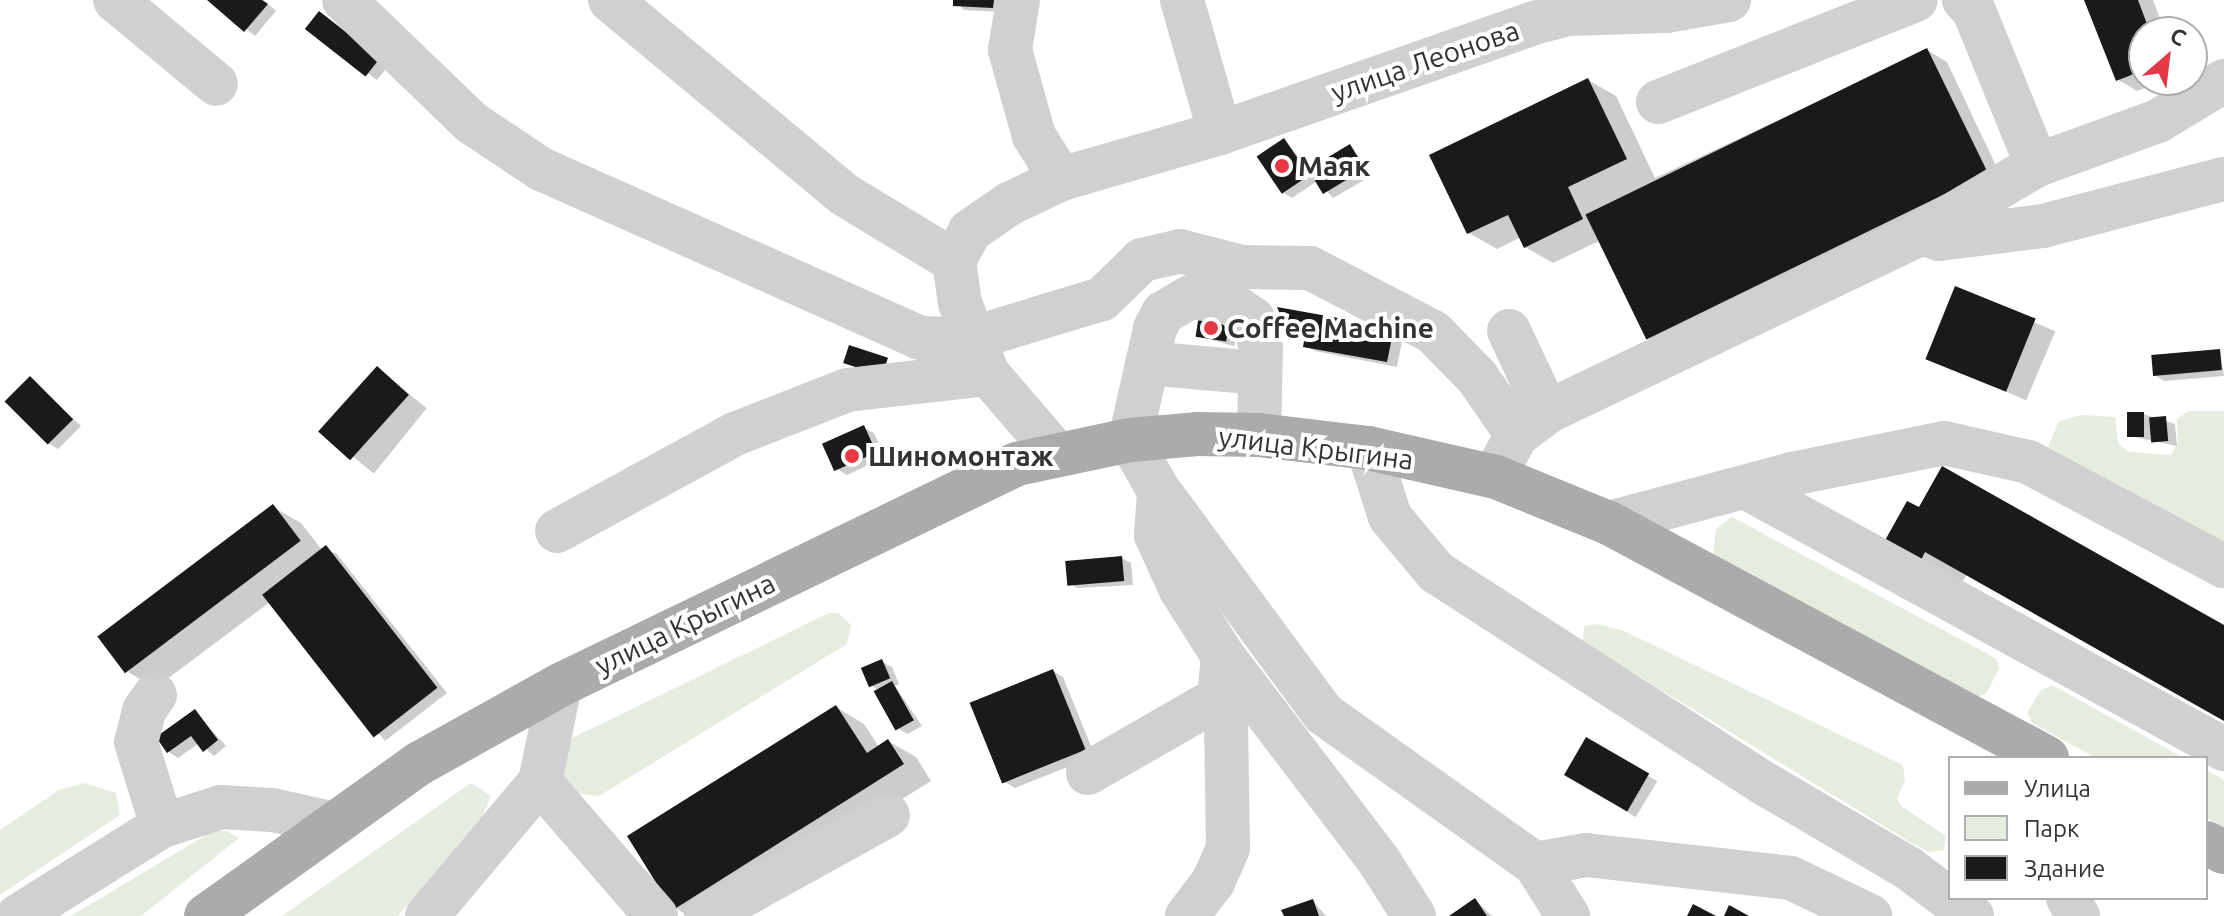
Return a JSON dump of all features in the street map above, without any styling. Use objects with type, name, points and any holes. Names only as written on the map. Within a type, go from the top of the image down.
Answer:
[{"type":"main road","name":"улица Крыгина","points":[[226,908],[331,823],[420,763],[560,685],[1017,464],[1056,453],[1130,440],[1259,435],[1368,448],[1496,477],[1609,523],[2043,756]]},
{"type":"street","points":[[115,0],[216,84]]},
{"type":"street","points":[[344,0],[378,18],[472,123],[541,169],[920,338],[979,356]]},
{"type":"street","points":[[610,0],[845,195],[954,261],[979,356],[1056,453]]},
{"type":"street","points":[[1018,0],[1010,50],[1034,136],[1061,179]]},
{"type":"street","points":[[1182,0],[1220,133]]},
{"type":"street","name":"улица Леонова","points":[[954,261],[970,231],[1009,204],[1061,179],[1220,133],[1567,14],[1666,11],[1729,0]]},
{"type":"street","points":[[1658,102],[1916,0]]},
{"type":"street","points":[[1964,0],[1974,11],[2037,165]]},
{"type":"street","points":[[1496,477],[1532,423],[1922,233],[2037,165],[2158,121],[2224,81]]},
{"type":"street","points":[[1922,233],[1939,239],[2043,226],[2224,179]]},
{"type":"street","points":[[557,531],[735,434],[847,390],[979,356],[1102,299],[1142,260],[1180,251],[1242,267],[1310,268],[1433,332],[1477,377],[1532,423]]},
{"type":"street","points":[[1259,435],[1259,332],[1253,319],[1230,303],[1190,297],[1163,313],[1147,363],[1130,440],[1193,543],[1324,714],[1535,864],[1568,916]]},
{"type":"street","points":[[1509,331],[1532,423]]},
{"type":"street","points":[[1147,363],[1260,373]]},
{"type":"street","points":[[1609,523],[1944,443],[1989,449],[2064,480],[2224,566]]},
{"type":"street","points":[[1368,448],[1390,517],[1413,550],[1447,581],[1767,785],[1929,865],[1948,888]]},
{"type":"street","points":[[1747,488],[2224,749]]},
{"type":"street","points":[[1159,491],[1156,535],[1221,677],[1379,861],[1414,916]]},
{"type":"street","points":[[1088,773],[1221,677]]},
{"type":"street","points":[[1187,916],[1213,882],[1228,848],[1226,725],[1221,677]]},
{"type":"street","points":[[427,916],[540,782],[560,685]]},
{"type":"street","points":[[155,695],[144,711],[136,742],[162,826]]},
{"type":"street","points":[[540,782],[656,916]]},
{"type":"street","points":[[18,916],[162,826],[221,807],[244,806],[331,823]]},
{"type":"street","points":[[706,916],[888,815]]},
{"type":"street","points":[[1535,864],[1586,855],[1791,878],[1870,916],[1929,865]]},
{"type":"street","points":[[1959,900],[1972,916]]},
{"type":"green space","points":[[2189,411],[2224,411],[2224,555],[2045,456],[2058,422],[2081,415],[2115,417],[2118,443],[2128,452],[2171,455],[2178,443],[2177,419]]},
{"type":"green space","points":[[1732,517],[1997,659],[1999,669],[1986,694],[1976,697],[1713,554],[1716,529]]},
{"type":"green space","points":[[829,613],[838,613],[851,625],[847,644],[599,796],[575,793],[558,774],[568,740]]},
{"type":"green space","points":[[1598,624],[1624,631],[1903,765],[1905,781],[1897,798],[1901,806],[1946,836],[1944,850],[1929,852],[1913,844],[1583,642],[1584,626]]},
{"type":"green space","points":[[2052,685],[2180,756],[2092,756],[2032,723],[2027,713],[2040,691]]},
{"type":"green space","points":[[2208,771],[2224,780],[2224,828],[2208,819]]},
{"type":"green space","points":[[85,783],[116,793],[120,815],[0,895],[0,830],[59,790]]},
{"type":"green space","points":[[471,783],[491,796],[483,815],[398,916],[282,916]]},
{"type":"green space","points":[[213,831],[227,831],[239,838],[141,916],[71,916]]},
{"type":"building","points":[[207,0],[262,0],[268,4],[244,32]]},
{"type":"building","points":[[953,0],[994,0],[993,8],[953,6]]},
{"type":"building","points":[[2084,0],[2138,0],[2144,16],[2128,16],[2128,76],[2116,81]]},
{"type":"building","points":[[319,11],[380,58],[366,77],[305,29]]},
{"type":"building","points":[[1927,48],[1988,173],[1646,340],[1585,215]]},
{"type":"building","points":[[1588,78],[1627,159],[1568,187],[1583,219],[1524,248],[1508,215],[1467,234],[1429,155]]},
{"type":"building","name":"Маяк","points":[[1284,138],[1309,175],[1282,194],[1257,156]]},
{"type":"building","points":[[1350,144],[1365,169],[1323,194],[1308,169]]},
{"type":"building","points":[[1955,286],[2036,319],[2006,392],[1925,359]]},
{"type":"building","points":[[1277,307],[1394,328],[1387,362],[1303,347],[1305,335],[1287,331]]},
{"type":"building","points":[[1199,315],[1230,320],[1226,342],[1196,337]]},
{"type":"building","points":[[849,345],[888,358],[882,376],[843,363]]},
{"type":"building","points":[[2220,349],[2222,370],[2153,376],[2151,355]]},
{"type":"building","points":[[377,366],[409,395],[350,460],[318,431]]},
{"type":"building","points":[[30,376],[73,419],[48,445],[5,401]]},
{"type":"building","points":[[2127,412],[2144,412],[2144,437],[2127,437]]},
{"type":"building","points":[[2166,416],[2168,441],[2151,442],[2149,417]]},
{"type":"building","points":[[864,425],[876,452],[834,471],[822,444]]},
{"type":"building","points":[[1942,466],[2224,625],[2224,721],[1925,552],[1919,564],[1883,544],[1907,501],[1919,507]]},
{"type":"building","points":[[273,504],[301,541],[125,673],[97,636]]},
{"type":"building","points":[[326,545],[437,688],[374,737],[262,595]]},
{"type":"building","points":[[1122,556],[1124,581],[1067,586],[1065,561]]},
{"type":"building","points":[[882,659],[890,678],[869,687],[861,668]]},
{"type":"building","points":[[1053,669],[1086,750],[1002,783],[970,703]]},
{"type":"building","points":[[892,681],[914,720],[895,731],[874,691]]},
{"type":"building","points":[[836,705],[867,753],[888,739],[904,764],[673,910],[627,836]]},
{"type":"building","points":[[195,709],[218,740],[203,752],[191,736],[167,753],[156,737]]},
{"type":"building","points":[[1586,737],[1649,773],[1627,812],[1564,775]]},
{"type":"building","points":[[1475,898],[1487,916],[1449,916]]},
{"type":"building","points":[[1313,899],[1319,916],[1284,916],[1281,910]]},
{"type":"building","points":[[1693,904],[1716,916],[1687,916]]},
{"type":"building","points":[[1729,905],[1749,916],[1724,916]]},
{"type":"place","name":"Маяк","points":[[1282,166]]},
{"type":"place","name":"Coffee Machine","points":[[1211,328]]},
{"type":"place","name":"Шиномонтаж","points":[[852,456]]}]
